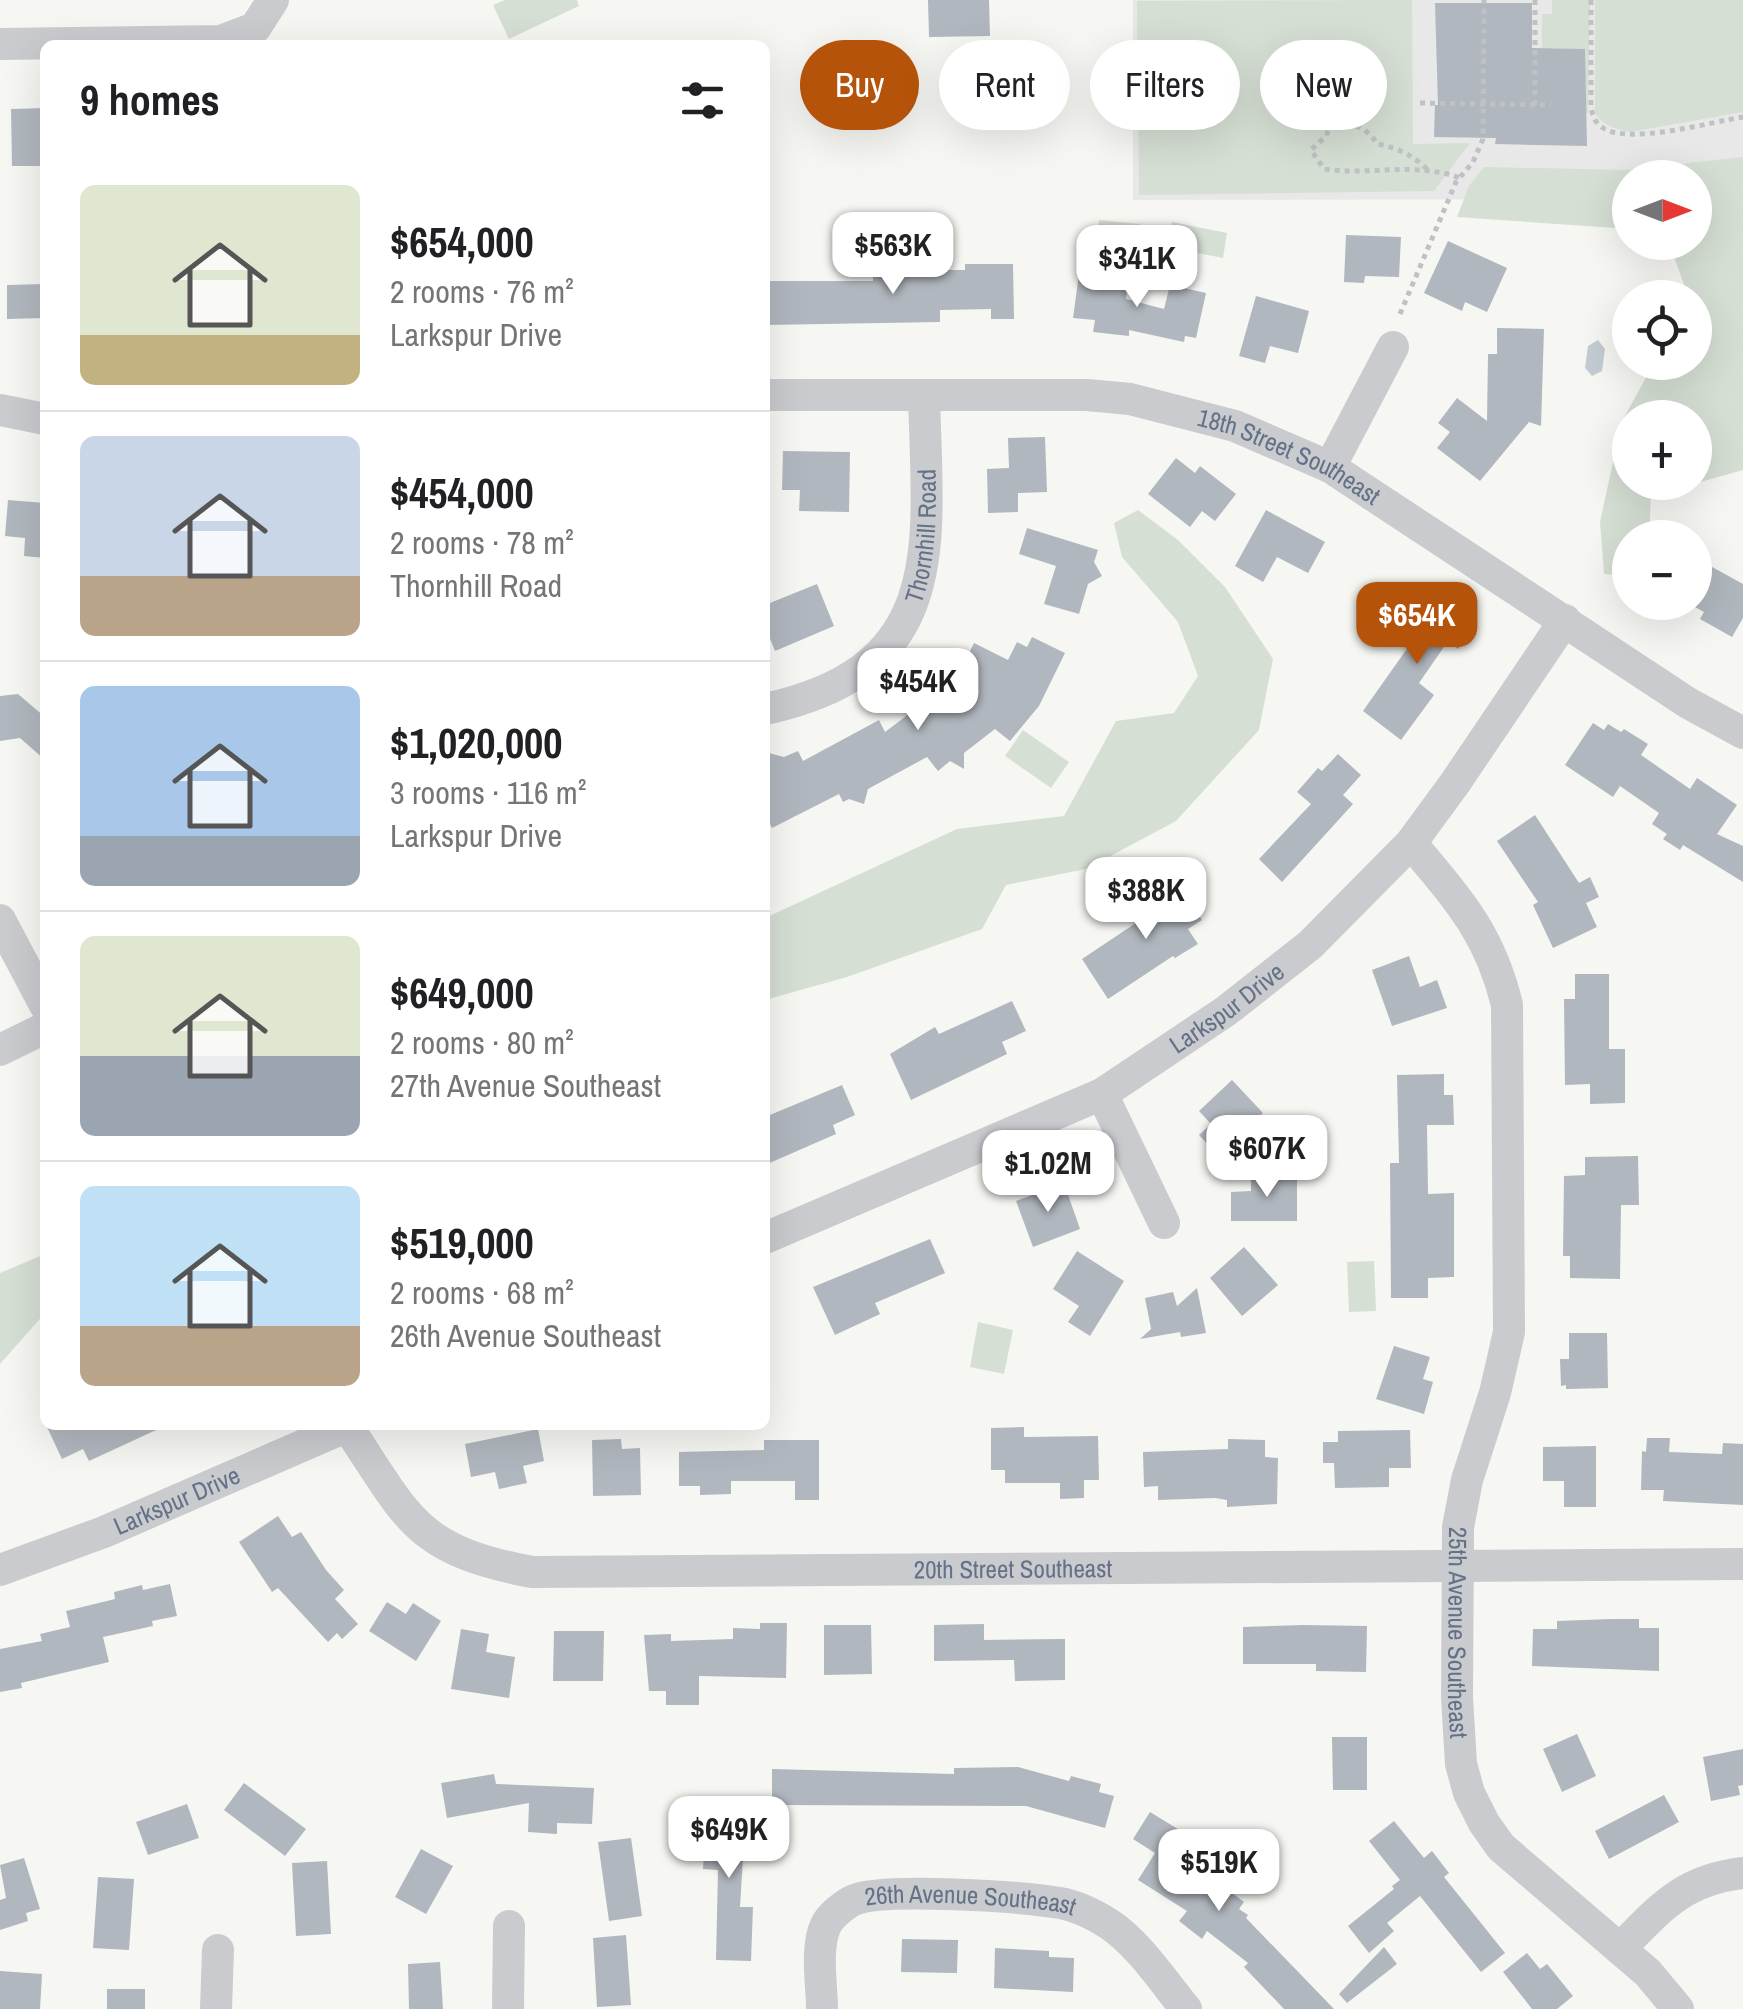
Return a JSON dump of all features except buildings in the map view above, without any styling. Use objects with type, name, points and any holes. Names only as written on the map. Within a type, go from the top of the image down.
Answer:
[{"type":"street","points":[[225,40],[255,28],[268,10]]},
{"type":"street","points":[[0,44],[40,43]]},
{"type":"street","points":[[1330,467],[1393,346]]},
{"type":"street","name":"18th Street Southeast","points":[[770,395],[1015,393],[1130,399],[1235,426],[1330,467],[1688,702],[1743,733]]},
{"type":"street","name":"Thornhill Road","points":[[770,707],[828,690],[877,659],[896,638],[912,608],[927,538],[924,396]]},
{"type":"street","points":[[0,410],[40,418]]},
{"type":"street","name":"Larkspur Drive","points":[[770,1236],[1102,1094],[1191,1037],[1310,944],[1411,843],[1565,620]]},
{"type":"street","name":"25th Avenue Southeast","points":[[1411,843],[1472,916],[1500,973],[1507,1005],[1509,1332],[1502,1371],[1462,1498],[1458,1566],[1458,1731],[1469,1793],[1501,1847],[1648,1974],[1678,2009]]},
{"type":"street","points":[[0,920],[40,996]]},
{"type":"street","points":[[0,1050],[40,1030]]},
{"type":"street","points":[[1102,1094],[1164,1223]]},
{"type":"street","name":"Larkspur Drive","points":[[0,1570],[104,1532],[339,1430]]},
{"type":"street","name":"20th Street Southeast","points":[[351,1430],[406,1515],[429,1536],[453,1551],[483,1562],[532,1572],[1743,1564]]},
{"type":"street","points":[[1620,1949],[1682,1891],[1703,1880],[1743,1873]]},
{"type":"street","name":"26th Avenue Southeast","points":[[822,2009],[821,1946],[826,1924],[837,1912],[854,1900],[936,1894],[1061,1903],[1110,1925],[1186,2009]]},
{"type":"street","points":[[508,2009],[509,1926]]},
{"type":"street","points":[[216,2009],[218,1950]]},
{"type":"path","points":[[1400,314],[1460,178],[1473,162],[1483,139],[1484,0]]},
{"type":"path","points":[[1534,105],[1535,0]]},
{"type":"path","points":[[1591,0],[1591,108],[1601,128],[1629,135],[1743,117]]},
{"type":"path","points":[[1420,103],[1551,105]]},
{"type":"path","points":[[1427,169],[1416,157],[1378,144],[1370,131],[1348,123],[1332,121],[1326,136],[1311,150],[1324,169],[1427,169],[1460,178]]},
{"type":"shaded area","points":[[505,0],[577,0],[579,6],[509,39],[493,5]]},
{"type":"shaded area","points":[[1133,0],[1743,0],[1743,199],[1712,185],[1712,160],[1612,160],[1612,199],[1133,200],[1133,130],[1240,130],[1240,40],[1133,40]]},
{"type":"shaded area","points":[[1412,0],[1413,144],[1470,143],[1434,191],[1139,195],[1138,130],[1240,130],[1240,40],[1137,40],[1137,1]]},
{"type":"shaded area","points":[[1552,0],[1590,0],[1588,113],[1554,113],[1585,50],[1554,48],[1542,58],[1542,14],[1552,14]]},
{"type":"shaded area","points":[[1595,0],[1743,0],[1743,112],[1630,132],[1602,121],[1595,113]]},
{"type":"shaded area","points":[[1743,157],[1743,470],[1712,479],[1712,400],[1634,400],[1645,380],[1712,380],[1712,280],[1682,280],[1675,260],[1712,260],[1712,160]]},
{"type":"shaded area","points":[[1484,167],[1612,170],[1612,228],[1457,217],[1469,186]]},
{"type":"shaded area","points":[[1099,220],[1140,224],[1138,251],[1096,247]]},
{"type":"shaded area","points":[[1172,222],[1227,233],[1223,258],[1167,247]]},
{"type":"shaded area","points":[[1598,340],[1605,349],[1602,371],[1592,376],[1585,368],[1588,346]]},
{"type":"shaded area","points":[[1612,467],[1612,500],[1651,500],[1650,520],[1612,520],[1612,575],[1604,574],[1600,522]]},
{"type":"shaded area","points":[[1138,510],[1178,540],[1225,587],[1273,659],[1259,730],[1176,821],[1086,869],[1006,885],[982,929],[847,977],[770,999],[770,916],[957,829],[1064,816],[1116,721],[1174,713],[1198,676],[1178,622],[1122,557],[1114,523]]},
{"type":"shaded area","points":[[1023,730],[1069,762],[1051,788],[1005,756]]},
{"type":"shaded area","points":[[40,1256],[40,1319],[0,1364],[0,1273]]},
{"type":"shaded area","points":[[1374,1261],[1376,1311],[1349,1312],[1347,1262]]},
{"type":"shaded area","points":[[978,1322],[1013,1330],[1004,1374],[970,1367]]}]
